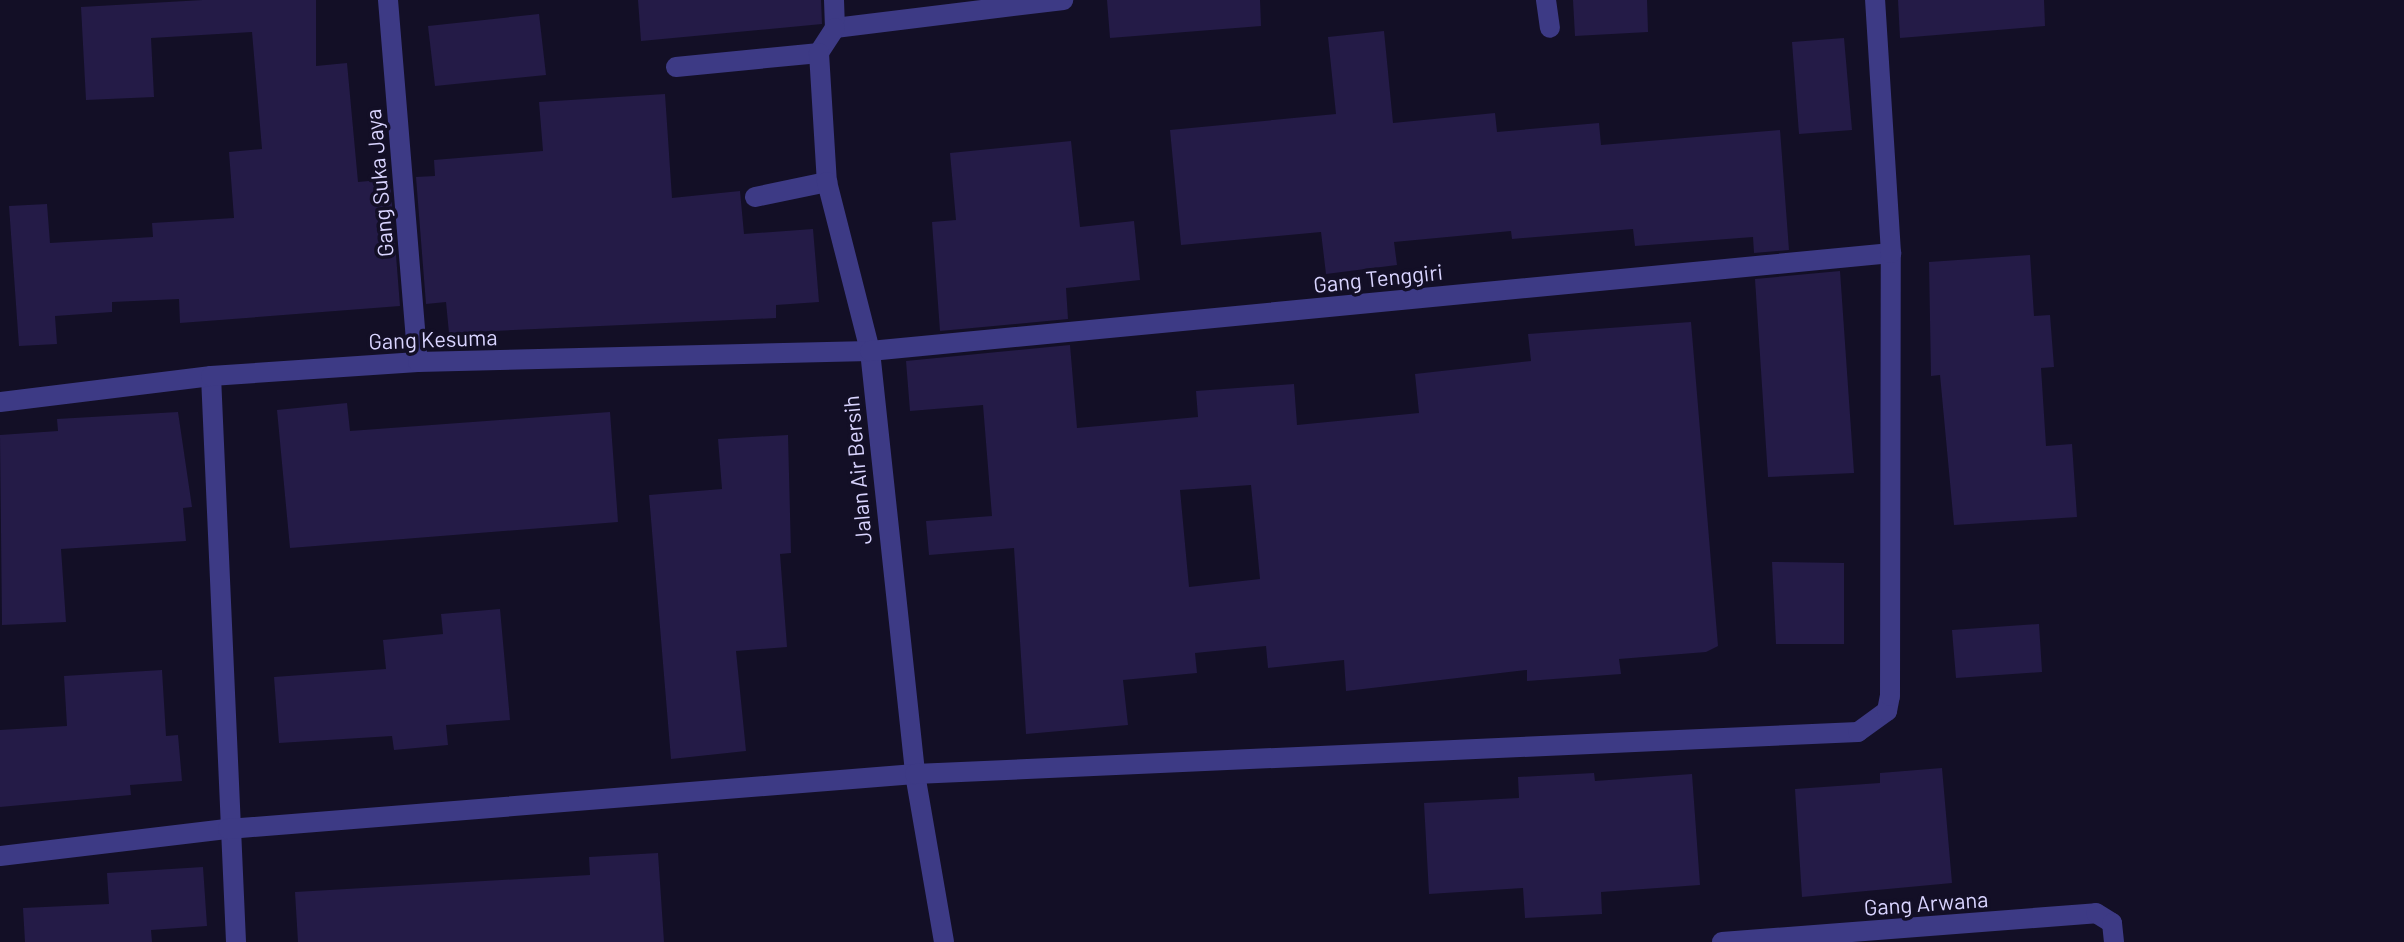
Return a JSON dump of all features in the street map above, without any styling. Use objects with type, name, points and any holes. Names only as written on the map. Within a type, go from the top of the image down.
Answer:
[{"type":"street","name":"Gang Suka Jaya","points":[[388,0],[418,362]]},
{"type":"street","points":[[676,67],[819,53],[835,28],[834,0]]},
{"type":"street","points":[[835,28],[1063,0]]},
{"type":"street","points":[[1546,0],[1550,28]]},
{"type":"street","points":[[0,856],[228,829],[915,774],[1858,732],[1887,711],[1890,696],[1891,253],[1875,0]]},
{"type":"street","name":"Jalan Air Bersih","points":[[819,53],[827,182],[870,351],[915,774],[944,942]]},
{"type":"street","points":[[755,197],[827,182]]},
{"type":"street","name":"Gang Tenggiri","points":[[870,351],[1891,253]]},
{"type":"street","name":"Gang Kesuma","points":[[0,402],[211,376],[418,362],[870,351]]},
{"type":"street","points":[[211,376],[228,829],[236,942]]},
{"type":"street","name":"Gang Arwana","points":[[1722,942],[2096,913],[2112,923],[2114,942]]},
{"type":"building","points":[[203,0],[316,0],[316,66],[347,63],[358,182],[390,179],[400,306],[180,323],[179,299],[112,302],[112,312],[55,316],[57,344],[19,346],[9,206],[47,204],[50,243],[153,237],[152,223],[234,218],[229,152],[262,149],[252,32],[151,38],[154,97],[86,100],[81,7]]},
{"type":"building","points":[[638,0],[821,0],[822,24],[641,41]]},
{"type":"building","points":[[1107,0],[1260,0],[1261,26],[1110,38]]},
{"type":"building","points":[[1573,0],[1647,0],[1648,32],[1575,36]]},
{"type":"building","points":[[1898,0],[2044,0],[2045,26],[1900,38]]},
{"type":"building","points":[[539,14],[546,75],[435,86],[428,26]]},
{"type":"building","points":[[1384,31],[1393,123],[1495,113],[1497,132],[1599,123],[1601,145],[1780,130],[1789,250],[1754,253],[1753,237],[1635,246],[1633,229],[1512,239],[1511,231],[1394,242],[1397,265],[1326,274],[1321,232],[1181,245],[1170,130],[1336,114],[1328,37]]},
{"type":"building","points":[[1844,38],[1852,130],[1799,134],[1792,42]]},
{"type":"building","points":[[665,94],[672,198],[740,191],[744,234],[813,229],[819,302],[776,305],[776,318],[449,333],[446,302],[426,304],[416,177],[435,176],[434,160],[543,151],[539,102]]},
{"type":"building","points":[[1071,141],[1080,227],[1134,221],[1140,280],[1066,288],[1068,319],[940,331],[932,222],[956,220],[950,153]]},
{"type":"building","points":[[2030,255],[2034,316],[2050,315],[2054,367],[2041,368],[2046,446],[2072,444],[2077,517],[1954,525],[1940,375],[1931,376],[1929,262]]},
{"type":"building","points":[[1840,271],[1854,473],[1768,477],[1755,279]]},
{"type":"building","points":[[1691,322],[1718,646],[1706,652],[1619,659],[1621,674],[1527,681],[1527,670],[1346,691],[1344,660],[1268,668],[1266,646],[1195,653],[1197,673],[1123,680],[1128,725],[1026,734],[1014,548],[929,555],[926,521],[992,516],[983,405],[910,411],[906,361],[1070,345],[1077,428],[1198,417],[1196,391],[1294,384],[1297,425],[1419,413],[1415,374],[1531,361],[1528,334]],"holes":[[[1251,485],[1260,579],[1189,587],[1180,490]]]},
{"type":"building","points":[[347,403],[350,431],[610,412],[618,522],[290,548],[277,410]]},
{"type":"building","points":[[178,412],[192,507],[183,508],[186,541],[61,549],[66,622],[2,625],[0,435],[58,431],[57,419]]},
{"type":"building","points":[[788,435],[791,553],[780,554],[787,647],[736,651],[746,751],[671,759],[649,495],[722,489],[718,439]]},
{"type":"building","points":[[1772,562],[1844,563],[1844,644],[1776,644]]},
{"type":"building","points":[[500,609],[510,720],[446,725],[448,745],[394,750],[392,736],[279,743],[274,677],[386,669],[383,640],[443,634],[441,614]]},
{"type":"building","points":[[2039,624],[2042,672],[1956,678],[1952,630]]},
{"type":"building","points":[[162,670],[166,736],[178,735],[182,781],[130,785],[131,795],[0,807],[0,730],[67,726],[64,676]]},
{"type":"building","points":[[1942,768],[1952,883],[1802,897],[1795,789],[1880,783],[1880,773]]},
{"type":"building","points":[[1594,773],[1595,781],[1692,774],[1700,885],[1601,892],[1602,914],[1525,918],[1523,888],[1429,894],[1424,803],[1519,798],[1518,777]]},
{"type":"building","points":[[658,853],[664,942],[298,942],[295,892],[590,875],[589,857]]},
{"type":"building","points":[[203,867],[207,926],[151,930],[152,942],[25,942],[23,908],[109,904],[107,873]]}]
